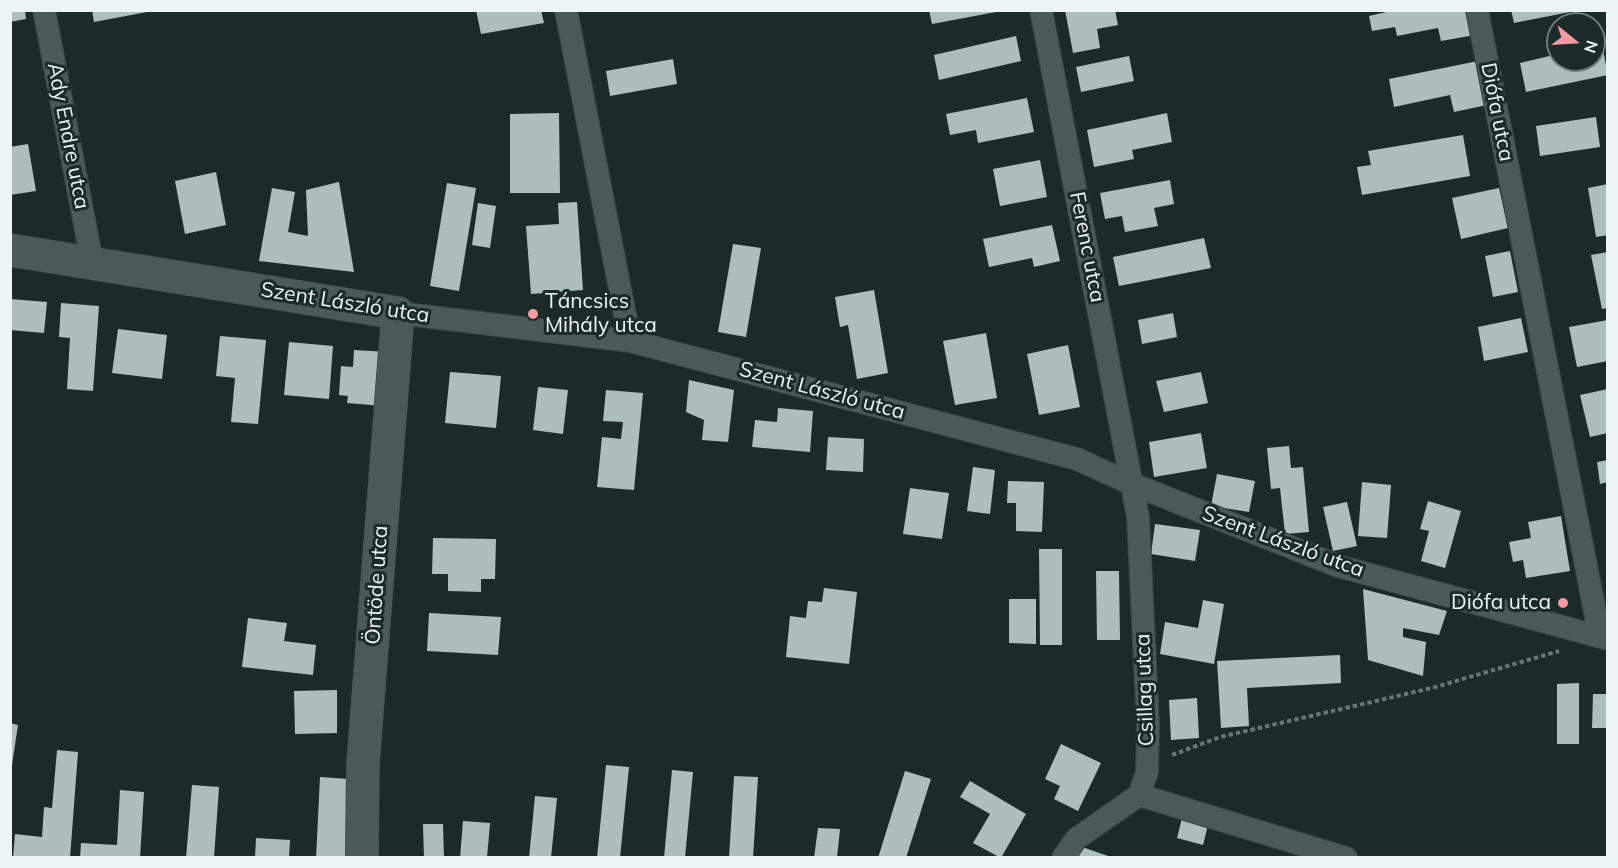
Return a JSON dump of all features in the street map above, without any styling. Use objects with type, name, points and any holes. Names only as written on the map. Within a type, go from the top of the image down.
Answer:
[{"type":"street","name":"Ady Endre utca","points":[[44,10],[92,262]]},
{"type":"street","points":[[566,10],[630,341]]},
{"type":"street","name":"Ferenc utca","points":[[1041,10],[1132,484]]},
{"type":"street","name":"Diófa utca","points":[[1477,10],[1604,638]]},
{"type":"street","name":"Szent László utca","points":[[10,250],[398,313],[630,341],[1077,459],[1132,484],[1338,566],[1604,638]]},
{"type":"street","name":"Öntöde utca","points":[[362,858],[363,763],[398,313]]},
{"type":"street","name":"Csillag utca","points":[[1132,484],[1138,528],[1148,725],[1146,772],[1138,795]]},
{"type":"street","points":[[1064,858],[1076,838],[1138,795],[1346,858]]},
{"type":"path","points":[[1146,772],[1172,755],[1220,738],[1432,688],[1604,638]]},
{"type":"building","points":[[10,10],[25,10],[26,19],[10,22]]},
{"type":"building","points":[[92,10],[147,10],[147,12],[94,22]]},
{"type":"building","points":[[476,10],[541,10],[544,23],[481,34]]},
{"type":"building","points":[[929,10],[996,10],[996,12],[932,24]]},
{"type":"building","points":[[1065,10],[1115,10],[1118,25],[1097,29],[1100,48],[1073,53]]},
{"type":"building","points":[[1395,10],[1471,10],[1475,35],[1441,41],[1438,28],[1397,36],[1395,27],[1372,31],[1369,16]]},
{"type":"building","points":[[1511,10],[1570,10],[1570,12],[1546,12],[1546,17],[1514,23]]},
{"type":"building","points":[[1016,36],[1021,61],[939,80],[934,55]]},
{"type":"building","points":[[1129,56],[1134,81],[1081,92],[1076,67]]},
{"type":"building","points":[[1546,57],[1546,72],[1606,72],[1606,65],[1608,75],[1526,92],[1520,63]]},
{"type":"building","points":[[673,59],[677,84],[610,96],[606,71]]},
{"type":"building","points":[[1478,61],[1487,105],[1454,112],[1450,95],[1394,107],[1389,79]]},
{"type":"building","points":[[1027,98],[1034,132],[978,143],[976,130],[950,135],[946,114]]},
{"type":"building","points":[[559,113],[560,193],[510,193],[510,114]]},
{"type":"building","points":[[1167,113],[1172,142],[1132,150],[1134,159],[1094,167],[1087,130]]},
{"type":"building","points":[[1596,117],[1600,147],[1540,156],[1536,126]]},
{"type":"building","points":[[1463,135],[1470,176],[1362,195],[1357,167],[1371,165],[1368,151]]},
{"type":"building","points":[[28,144],[36,191],[10,195],[10,147]]},
{"type":"building","points":[[1040,160],[1047,197],[1000,206],[993,169]]},
{"type":"building","points":[[216,172],[226,225],[185,234],[175,181]]},
{"type":"building","points":[[1170,180],[1174,204],[1154,208],[1158,226],[1125,232],[1122,216],[1105,219],[1100,193]]},
{"type":"building","points":[[339,182],[354,272],[259,261],[272,188],[295,192],[288,232],[308,236],[306,190]]},
{"type":"building","points":[[447,183],[476,188],[459,291],[430,286]]},
{"type":"building","points":[[1608,184],[1608,235],[1596,237],[1588,188]]},
{"type":"building","points":[[1499,188],[1508,228],[1461,239],[1452,198]]},
{"type":"building","points":[[577,202],[583,290],[531,294],[526,226],[559,224],[558,203]]},
{"type":"building","points":[[478,203],[496,206],[490,248],[472,245]]},
{"type":"building","points":[[1052,225],[1060,261],[1034,267],[1032,258],[989,267],[983,239]]},
{"type":"building","points":[[1204,238],[1211,268],[1119,286],[1113,257]]},
{"type":"building","points":[[733,244],[761,248],[746,337],[718,332]]},
{"type":"building","points":[[1510,251],[1518,292],[1493,297],[1485,256]]},
{"type":"building","points":[[1608,252],[1608,308],[1602,309],[1591,255]]},
{"type":"building","points":[[874,290],[888,373],[857,379],[848,325],[840,327],[835,297]]},
{"type":"building","points":[[10,299],[47,302],[44,333],[10,330]]},
{"type":"building","points":[[61,303],[99,306],[93,391],[67,389],[70,338],[59,337]]},
{"type":"building","points":[[1173,313],[1177,337],[1142,344],[1138,320]]},
{"type":"building","points":[[1521,318],[1528,352],[1484,361],[1478,327]]},
{"type":"building","points":[[1608,320],[1608,361],[1577,367],[1569,327]]},
{"type":"building","points":[[118,329],[167,335],[162,379],[112,373]]},
{"type":"building","points":[[986,333],[997,398],[955,405],[943,341]]},
{"type":"building","points":[[220,336],[266,340],[258,424],[231,422],[235,378],[216,376]]},
{"type":"building","points":[[289,342],[333,346],[329,399],[284,395]]},
{"type":"building","points":[[1068,345],[1080,407],[1039,415],[1027,354]]},
{"type":"building","points":[[354,350],[388,352],[383,406],[347,403],[348,396],[339,395],[341,366],[353,367]]},
{"type":"building","points":[[450,372],[501,376],[496,428],[445,423]]},
{"type":"building","points":[[1201,372],[1208,403],[1164,412],[1156,381]]},
{"type":"building","points":[[689,380],[734,390],[728,442],[702,440],[704,420],[686,412]]},
{"type":"building","points":[[538,387],[568,390],[563,434],[533,430]]},
{"type":"building","points":[[1608,389],[1608,433],[1590,437],[1580,395]]},
{"type":"building","points":[[606,390],[643,393],[634,490],[597,487],[602,437],[621,439],[623,422],[603,421]]},
{"type":"building","points":[[778,408],[813,411],[810,452],[752,447],[755,420],[777,422]]},
{"type":"building","points":[[1201,433],[1207,468],[1154,477],[1149,442]]},
{"type":"building","points":[[828,437],[864,439],[863,472],[826,470]]},
{"type":"building","points":[[1289,446],[1291,468],[1303,467],[1309,532],[1285,534],[1280,488],[1271,489],[1267,448]]},
{"type":"building","points":[[1608,460],[1608,482],[1600,484],[1597,462]]},
{"type":"building","points":[[973,467],[995,470],[990,514],[967,511]]},
{"type":"building","points":[[1217,474],[1255,481],[1249,512],[1211,506]]},
{"type":"building","points":[[1008,481],[1044,482],[1042,532],[1016,531],[1016,503],[1007,503]]},
{"type":"building","points":[[1362,482],[1391,485],[1387,538],[1358,536]]},
{"type":"building","points":[[910,488],[949,493],[942,539],[903,534]]},
{"type":"building","points":[[1428,501],[1461,511],[1445,568],[1421,561],[1429,531],[1420,529]]},
{"type":"building","points":[[1347,502],[1357,546],[1333,551],[1323,507]]},
{"type":"building","points":[[1561,516],[1570,571],[1526,578],[1523,560],[1513,562],[1509,542],[1531,538],[1528,522]]},
{"type":"building","points":[[1155,524],[1200,530],[1195,561],[1151,554]]},
{"type":"building","points":[[433,538],[496,539],[495,579],[481,579],[481,592],[448,591],[448,574],[432,574]]},
{"type":"building","points":[[1039,549],[1062,549],[1062,645],[1040,645]]},
{"type":"building","points":[[1096,571],[1119,571],[1120,640],[1097,640]]},
{"type":"building","points":[[824,588],[857,592],[849,664],[786,657],[790,616],[806,618],[808,601],[822,602]]},
{"type":"building","points":[[1363,589],[1447,611],[1439,635],[1403,628],[1403,637],[1426,642],[1423,676],[1368,660]]},
{"type":"building","points":[[1009,599],[1036,599],[1036,644],[1009,643]]},
{"type":"building","points":[[1203,600],[1224,604],[1214,664],[1160,654],[1165,622],[1198,628]]},
{"type":"building","points":[[429,613],[501,617],[498,655],[427,651]]},
{"type":"building","points":[[248,618],[287,623],[284,641],[316,645],[313,675],[242,667]]},
{"type":"building","points":[[1340,655],[1341,683],[1247,688],[1249,726],[1221,728],[1217,661]]},
{"type":"building","points":[[1579,683],[1579,744],[1557,744],[1557,684]]},
{"type":"building","points":[[337,690],[337,733],[295,734],[294,691]]},
{"type":"building","points":[[1593,694],[1608,694],[1608,728],[1592,728]]},
{"type":"building","points":[[1197,698],[1199,738],[1171,740],[1169,700]]},
{"type":"building","points":[[10,723],[18,725],[12,765],[10,764]]},
{"type":"building","points":[[1061,744],[1101,763],[1078,811],[1054,799],[1060,786],[1045,779]]},
{"type":"building","points":[[57,750],[78,752],[70,858],[13,858],[15,834],[42,837],[44,807],[52,808]]},
{"type":"building","points":[[606,765],[629,767],[620,858],[597,858]]},
{"type":"building","points":[[672,770],[693,772],[685,858],[664,858]]},
{"type":"building","points":[[905,771],[931,779],[906,858],[878,858]]},
{"type":"building","points":[[734,776],[758,777],[753,858],[729,858]]},
{"type":"building","points":[[320,777],[349,779],[345,858],[316,858]]},
{"type":"building","points":[[970,781],[1026,814],[1001,858],[973,843],[990,814],[960,797]]},
{"type":"building","points":[[192,785],[219,787],[214,858],[186,858]]},
{"type":"building","points":[[120,790],[144,792],[140,858],[80,858],[81,843],[117,845]]},
{"type":"building","points":[[535,796],[557,798],[551,858],[529,858]]},
{"type":"building","points":[[1182,818],[1208,825],[1203,845],[1177,838]]},
{"type":"building","points":[[463,821],[490,823],[487,858],[460,858]]},
{"type":"building","points":[[423,824],[443,824],[444,857],[424,858]]},
{"type":"building","points":[[818,828],[840,829],[837,858],[814,858]]},
{"type":"building","points":[[256,838],[290,840],[289,858],[255,858]]},
{"type":"building","points":[[1082,847],[1111,857],[1111,858],[1078,858]]},
{"type":"place","name":"Táncsics Mihály utca","points":[[533,314]]},
{"type":"place","name":"Diófa utca","points":[[1563,603]]}]
